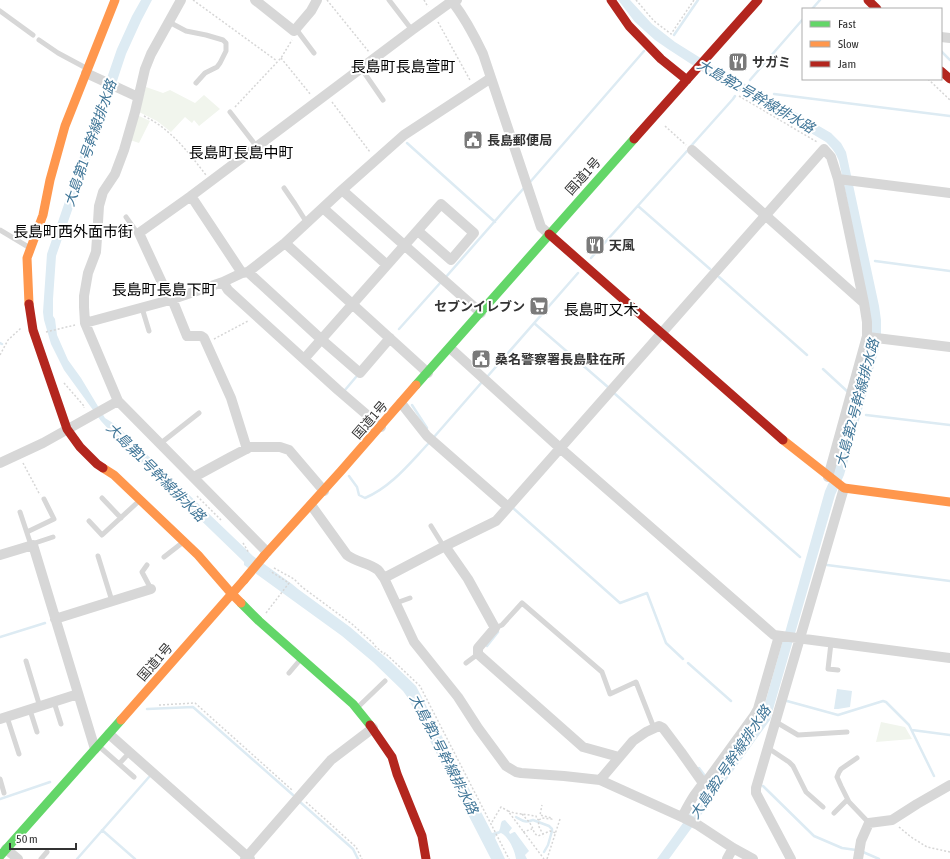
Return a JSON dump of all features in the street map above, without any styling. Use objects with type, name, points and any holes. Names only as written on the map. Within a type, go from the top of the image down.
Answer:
[{"type":"main road","points":[[115,0],[65,126],[50,180],[43,214],[27,258],[29,306],[33,330],[68,430],[80,447],[97,464],[114,475],[184,541],[231,594],[259,621],[353,704],[392,757],[397,774],[422,836],[426,859]]},
{"type":"main road","points":[[611,0],[629,26],[661,59],[687,80]]},
{"type":"main road","name":"国道1号","points":[[3,852],[97,748],[266,554],[381,427],[549,234],[758,0]]},
{"type":"main road","points":[[868,0],[876,8]]},
{"type":"main road","points":[[942,71],[950,79]]},
{"type":"main road","points":[[549,234],[787,444],[828,477],[843,487],[950,502]]},
{"type":"street","points":[[181,0],[151,54],[145,69],[124,150],[115,174],[100,199],[96,252],[88,273],[86,285],[84,307],[85,323],[114,403],[161,443],[266,554]]},
{"type":"street","points":[[255,0],[295,30],[311,11],[317,0]]},
{"type":"street","points":[[247,449],[231,398],[204,338],[201,336],[187,336],[138,232],[191,196],[374,58],[454,1],[477,42],[492,78],[541,227],[549,234]]},
{"type":"street","points":[[87,70],[100,79],[138,98]]},
{"type":"street","points":[[85,323],[171,300],[245,273],[285,243],[404,135],[492,78]]},
{"type":"street","points":[[384,578],[444,546],[496,521],[824,149],[831,157],[839,179],[868,322],[867,336],[828,477]]},
{"type":"street","points":[[692,150],[864,303]]},
{"type":"street","points":[[839,179],[950,193]]},
{"type":"street","points":[[342,190],[480,313]]},
{"type":"street","points":[[191,196],[245,273],[360,373],[390,338]]},
{"type":"street","points":[[304,359],[441,204],[474,233],[451,260],[418,231]]},
{"type":"street","points":[[323,208],[387,265]]},
{"type":"street","points":[[285,243],[428,373]]},
{"type":"street","points":[[223,282],[228,290],[381,427]]},
{"type":"street","points":[[868,336],[950,347]]},
{"type":"street","points":[[450,348],[560,448],[774,635],[950,658]]},
{"type":"street","points":[[0,463],[68,430],[114,403]]},
{"type":"street","points":[[401,403],[427,436],[508,507]]},
{"type":"street","points":[[194,477],[250,447],[280,447],[289,450],[324,491]]},
{"type":"street","points":[[792,859],[756,793],[798,638],[843,487]]},
{"type":"street","points":[[311,505],[347,555],[378,570],[384,578],[414,642],[458,697],[478,728],[506,766],[516,772],[521,773],[600,780],[698,825],[753,859]]},
{"type":"street","points":[[0,555],[32,545],[78,694],[97,748]]},
{"type":"street","points":[[444,546],[468,579],[495,628],[478,648],[478,654],[583,747],[619,757]]},
{"type":"street","points":[[55,619],[151,588]]},
{"type":"street","points":[[683,818],[692,797],[709,778],[758,709],[780,636]]},
{"type":"street","points":[[4,718],[78,694]]},
{"type":"street","points":[[600,780],[633,741],[659,726],[663,728],[682,752],[703,783]]},
{"type":"street","points":[[109,734],[247,858],[331,760],[372,728]]},
{"type":"street","points":[[858,859],[861,841],[869,823],[892,820],[950,785]]},
{"type":"street","points":[[727,859],[733,848]]},
{"type":"street","points":[[3,852],[18,859]]},
{"type":"lane","points":[[389,0],[412,30]]},
{"type":"lane","points":[[0,11],[34,35]]},
{"type":"lane","points":[[169,22],[186,31],[206,34],[223,40],[226,43],[226,52],[220,63],[217,67],[205,73],[196,83]]},
{"type":"lane","points":[[295,30],[314,53]]},
{"type":"lane","points":[[39,40],[87,70]]},
{"type":"lane","points":[[361,68],[383,100]]},
{"type":"lane","points":[[230,112],[257,147]]},
{"type":"lane","points":[[284,188],[306,223]]},
{"type":"lane","points":[[126,218],[138,232]]},
{"type":"lane","points":[[0,230],[31,249]]},
{"type":"lane","points":[[142,308],[149,331]]},
{"type":"lane","points":[[161,443],[199,413]]},
{"type":"lane","points":[[102,498],[121,518]]},
{"type":"lane","points":[[26,532],[54,519],[44,499]]},
{"type":"lane","points":[[89,522],[102,535],[140,500]]},
{"type":"lane","points":[[20,512],[32,545],[53,537]]},
{"type":"lane","points":[[431,526],[444,546]]},
{"type":"lane","points":[[164,557],[184,541]]},
{"type":"lane","points":[[98,556],[112,601]]},
{"type":"lane","points":[[147,564],[142,572],[151,588]]},
{"type":"lane","points":[[396,603],[410,598]]},
{"type":"lane","points":[[495,628],[502,625],[522,603],[602,672],[610,694],[636,682],[654,728]]},
{"type":"lane","points":[[831,643],[828,669],[838,670]]},
{"type":"lane","points":[[466,663],[478,654]]},
{"type":"lane","points":[[289,673],[302,659]]},
{"type":"lane","points":[[26,661],[35,708],[37,732]]},
{"type":"lane","points":[[356,709],[385,681]]},
{"type":"lane","points":[[54,702],[61,724]]},
{"type":"lane","points":[[4,718],[19,754]]},
{"type":"lane","points":[[776,722],[798,735],[847,732]]},
{"type":"lane","points":[[97,748],[120,764],[134,777]]},
{"type":"lane","points":[[768,748],[793,766],[806,792],[823,808]]},
{"type":"lane","points":[[120,764],[130,752]]},
{"type":"lane","points":[[857,758],[841,769],[838,777],[847,800],[869,823]]},
{"type":"lane","points":[[0,779],[4,793]]},
{"type":"lane","points":[[834,813],[847,800]]},
{"type":"lane","points":[[41,859],[47,852]]},
{"type":"path","points":[[193,0],[277,62]]},
{"type":"path","points":[[327,0],[374,58]]},
{"type":"path","points":[[424,0],[434,14],[475,89]]},
{"type":"path","points":[[636,0],[654,20],[671,34],[694,0]]},
{"type":"path","points":[[230,112],[281,58],[295,35],[295,30]]},
{"type":"path","points":[[281,58],[316,102]]},
{"type":"path","points":[[929,80],[950,100]]},
{"type":"path","points":[[326,95],[376,160]]},
{"type":"path","points":[[740,96],[814,140],[824,149]]},
{"type":"path","points":[[135,112],[150,119],[177,139],[210,181]]},
{"type":"path","points":[[654,117],[692,150]]},
{"type":"path","points":[[98,238],[138,232]]},
{"type":"path","points":[[0,355],[8,340],[20,330],[31,316]]},
{"type":"path","points":[[206,344],[257,316]]},
{"type":"path","points":[[43,333],[85,323]]},
{"type":"path","points":[[18,454],[41,498],[44,499]]},
{"type":"path","points":[[274,568],[294,579],[302,587],[352,624],[374,646],[384,654],[385,653],[420,686],[492,823],[509,859]]},
{"type":"path","points":[[290,582],[294,579]]},
{"type":"path","points":[[259,621],[281,594]]},
{"type":"path","points":[[159,704],[195,703],[356,847],[362,859]]},
{"type":"path","points":[[539,821],[542,818],[552,820],[552,818],[540,815],[542,805]]},
{"type":"path","points":[[492,823],[501,807],[514,813],[536,816],[544,838]]},
{"type":"path","points":[[508,811],[544,859]]},
{"type":"path","points":[[522,814],[529,822],[534,833],[538,836],[550,831],[554,832]]},
{"type":"path","points":[[547,859],[554,832],[560,819]]},
{"type":"path","points":[[892,820],[911,837],[927,847],[950,852]]},
{"type":"path","points":[[524,832],[532,829]]},
{"type":"shaded area","points":[[146,87],[163,93],[170,90],[195,103],[204,95],[220,109],[199,126],[194,120],[192,123],[185,117],[171,132],[157,121],[139,112]]},
{"type":"shaded area","points":[[137,115],[150,121],[139,143],[130,140]]},
{"type":"shaded area","points":[[881,722],[905,727],[912,739],[876,742]]},
{"type":"water","name":"大島第1号幹線排水路","points":[[141,0],[152,0],[126,54],[56,256],[53,316],[55,319],[57,335],[68,360],[81,378],[105,418],[116,425],[253,556],[350,627],[391,662],[416,686],[492,833],[499,831],[501,822],[505,820],[512,828],[509,832],[510,834],[515,832],[529,851],[525,855],[527,859],[516,859],[511,844],[501,833],[496,835],[495,838],[505,859],[491,859],[403,691],[373,662],[342,636],[244,565],[244,562],[121,443],[101,421],[64,370],[51,344],[43,312],[47,254],[117,49]]},
{"type":"water","name":"大島第2号幹線排水路","points":[[618,0],[630,0],[652,24],[675,42],[723,72],[831,133],[841,143],[846,152],[881,320],[879,348],[844,475],[835,495],[770,720],[669,859],[657,859],[762,714],[825,491],[834,471],[870,344],[872,332],[839,161],[832,149],[826,142],[748,96],[711,77],[655,40],[635,22]]},
{"type":"water","points":[[837,689],[852,691],[850,707],[834,709]]},
{"type":"waterway","points":[[674,35],[698,0]]},
{"type":"waterway","points":[[813,8],[820,0]]},
{"type":"waterway","name":"大島第2号幹線排水路","points":[[750,80],[802,20]]},
{"type":"waterway","points":[[531,181],[644,51]]},
{"type":"waterway","points":[[942,52],[950,60]]},
{"type":"waterway","name":"大島第2号幹線排水路","points":[[774,94],[950,116]]},
{"type":"waterway","name":"大島第2号幹線排水路","points":[[691,146],[735,96]]},
{"type":"waterway","points":[[407,143],[495,222]]},
{"type":"waterway","points":[[591,258],[687,151]]},
{"type":"waterway","points":[[445,278],[524,188]]},
{"type":"waterway","points":[[638,206],[710,269]]},
{"type":"waterway","points":[[875,261],[950,271]]},
{"type":"waterway","points":[[487,377],[578,273]]},
{"type":"waterway","points":[[719,277],[807,355]]},
{"type":"waterway","points":[[399,329],[441,282]]},
{"type":"waterway","points":[[534,323],[609,388]]},
{"type":"waterway","name":"大島第2号幹線排水路","points":[[823,369],[848,392]]},
{"type":"waterway","points":[[345,390],[356,377]]},
{"type":"waterway","points":[[434,437],[482,382]]},
{"type":"waterway","points":[[614,393],[800,557]]},
{"type":"waterway","points":[[412,405],[427,428]]},
{"type":"waterway","name":"大島第2号幹線排水路","points":[[866,415],[950,425]]},
{"type":"waterway","points":[[349,476],[357,487],[359,495],[365,498],[383,488],[407,467],[428,444]]},
{"type":"waterway","points":[[513,508],[620,603],[647,593],[666,643],[683,659]]},
{"type":"waterway","points":[[827,565],[950,581]]},
{"type":"waterway","points":[[0,637],[45,623]]},
{"type":"waterway","points":[[487,646],[498,632]]},
{"type":"waterway","points":[[688,663],[731,701]]},
{"type":"waterway","points":[[787,701],[838,715],[883,701],[886,702],[909,725],[934,776]]},
{"type":"waterway","points":[[147,709],[193,707],[293,795]]},
{"type":"waterway","points":[[912,730],[950,735]]},
{"type":"waterway","name":"大島第2号幹線排水路","points":[[699,768],[705,776]]},
{"type":"waterway","points":[[77,859],[149,777]]},
{"type":"waterway","points":[[0,799],[50,782]]},
{"type":"waterway","points":[[763,786],[814,836],[842,848],[856,850]]},
{"type":"waterway","points":[[300,802],[353,849],[358,859]]},
{"type":"waterway","points":[[516,817],[524,821],[533,820],[549,826],[552,829],[548,845],[544,852]]},
{"type":"waterway","points":[[102,830],[135,859]]},
{"type":"waterway","points":[[863,852],[879,859]]},
{"type":"traffic: fast","points":[[416,385],[634,139]]},
{"type":"traffic: fast","points":[[241,603],[259,621],[353,704],[370,725]]},
{"type":"traffic: fast","points":[[0,856],[121,720]]},
{"type":"traffic: slow","points":[[29,304],[27,258],[43,215],[50,180],[65,126],[115,0]]},
{"type":"traffic: slow","points":[[264,556],[416,385]]},
{"type":"traffic: slow","points":[[783,440],[844,488],[950,502]]},
{"type":"traffic: slow","points":[[103,468],[114,475],[198,555],[241,603]]},
{"type":"traffic: slow","points":[[244,580],[264,556]]},
{"type":"traffic: slow","points":[[121,720],[244,580]]},
{"type":"traffic: jam","points":[[611,0],[629,26],[661,59],[687,80]]},
{"type":"traffic: jam","points":[[634,139],[758,0]]},
{"type":"traffic: jam","points":[[868,0],[876,8]]},
{"type":"traffic: jam","points":[[942,72],[950,79]]},
{"type":"traffic: jam","points":[[549,234],[783,440]]},
{"type":"traffic: jam","points":[[29,304],[33,330],[67,429],[80,447],[103,468]]},
{"type":"traffic: jam","points":[[370,725],[392,757],[397,774],[422,836],[426,859]]},
{"type":"place","name":"サガミ","points":[[738,62]]},
{"type":"place","name":"長島郵便局","points":[[473,140]]},
{"type":"place","name":"天風","points":[[595,245]]},
{"type":"place","name":"セブンイレブン","points":[[539,306]]},
{"type":"place","name":"桑名警察署長島駐在所","points":[[481,359]]},
{"type":"district","name":"長島町長島萱町","points":[[403,66]]},
{"type":"district","name":"長島町長島中町","points":[[241,152]]},
{"type":"district","name":"長島町西外面市街","points":[[73,231]]},
{"type":"district","name":"長島町長島下町","points":[[164,289]]},
{"type":"district","name":"長島町又木","points":[[601,309]]}]
